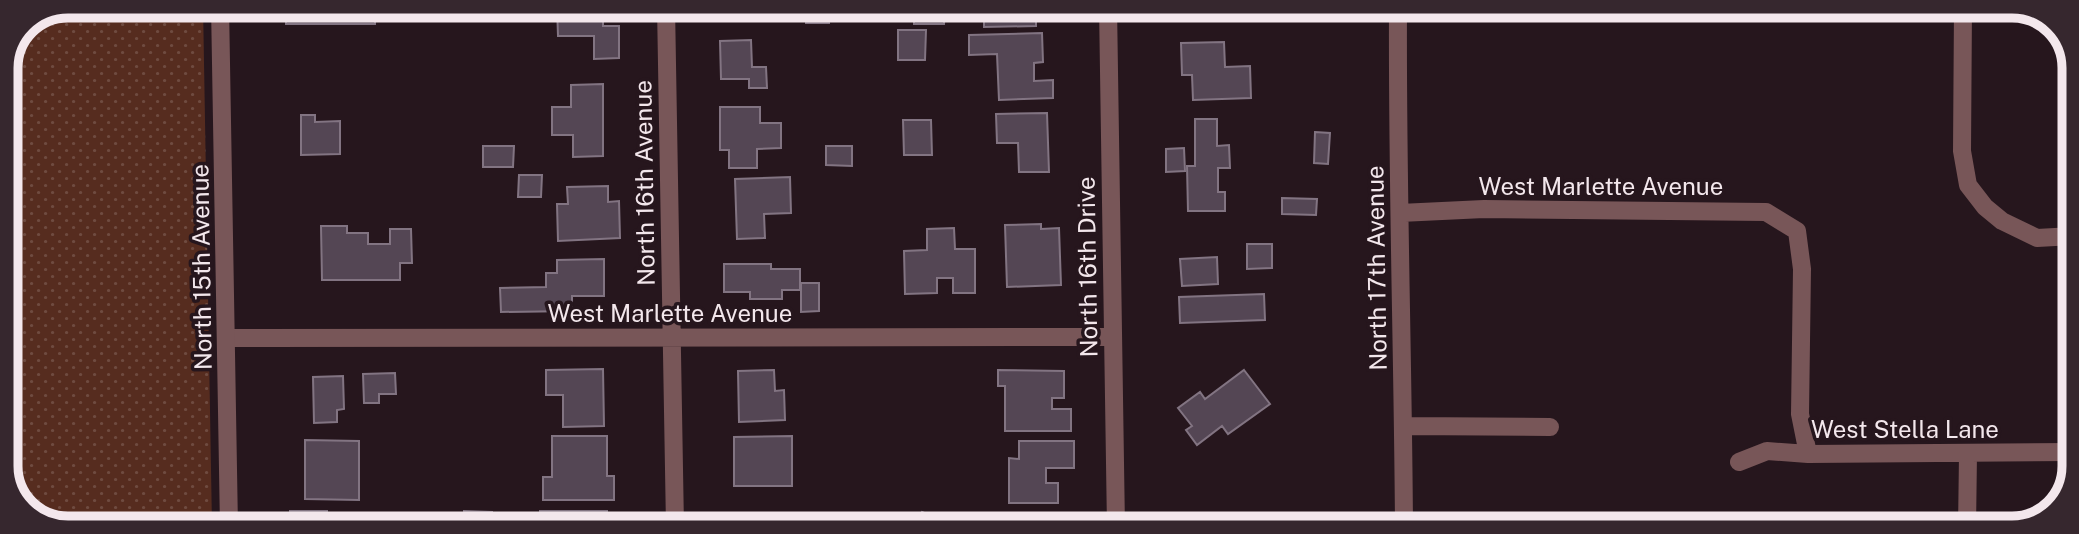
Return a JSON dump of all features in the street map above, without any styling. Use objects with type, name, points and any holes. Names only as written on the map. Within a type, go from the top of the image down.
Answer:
[{"type":"street","name":"North 15th Avenue","points":[[220,18],[229,516]]},
{"type":"street","name":"North 16th Avenue","points":[[666,18],[675,516]]},
{"type":"street","name":"North 16th Drive","points":[[1108,18],[1116,516]]},
{"type":"street","name":"North 17th Avenue","points":[[1398,18],[1404,516]]},
{"type":"street","points":[[1963,18],[1962,151],[1969,185],[1985,207],[2002,221],[2037,238],[2061,237]]},
{"type":"street","name":"West Marlette Avenue","points":[[1400,213],[1484,209],[1766,212],[1797,231],[1802,269],[1800,414],[1808,454]]},
{"type":"street","name":"West Marlette Avenue","points":[[227,338],[1113,337]]},
{"type":"street","points":[[1404,426],[1550,427]]},
{"type":"street","name":"West Stella Lane","points":[[1739,462],[1767,452],[2062,452]]},
{"type":"street","points":[[1967,516],[1968,454]]},
{"type":"shaded area","points":[[58,18],[203,18],[212,516],[58,516],[48,513],[30,500],[18,476],[18,58],[21,48],[32,32]]},
{"type":"building","points":[[286,18],[375,18],[375,24],[286,24]]},
{"type":"building","points":[[557,18],[603,18],[603,26],[619,26],[619,58],[594,59],[594,36],[558,36]]},
{"type":"building","points":[[806,18],[829,18],[829,23],[806,23]]},
{"type":"building","points":[[914,18],[944,18],[944,24],[914,24]]},
{"type":"building","points":[[984,18],[1036,18],[1036,26],[984,27]]},
{"type":"building","points":[[898,30],[926,30],[925,60],[898,60]]},
{"type":"building","points":[[1042,33],[1043,62],[1034,63],[1034,81],[1053,80],[1053,98],[999,100],[997,54],[969,55],[969,35]]},
{"type":"building","points":[[751,40],[752,67],[766,67],[767,88],[749,88],[749,79],[721,79],[720,41]]},
{"type":"building","points":[[1224,42],[1225,67],[1250,66],[1251,98],[1193,100],[1192,75],[1182,75],[1181,43]]},
{"type":"building","points":[[603,84],[603,156],[573,157],[573,135],[552,135],[552,107],[571,107],[571,85]]},
{"type":"building","points":[[720,107],[760,107],[760,123],[781,123],[781,148],[757,149],[757,168],[729,168],[729,150],[720,150]]},
{"type":"building","points":[[1047,113],[1049,172],[1019,172],[1018,143],[997,143],[996,114]]},
{"type":"building","points":[[301,115],[315,115],[315,122],[340,121],[340,154],[301,155]]},
{"type":"building","points":[[1195,119],[1217,119],[1217,146],[1229,145],[1230,168],[1218,168],[1218,192],[1225,192],[1225,211],[1188,211],[1187,166],[1195,166]]},
{"type":"building","points":[[903,120],[931,120],[932,155],[904,155]]},
{"type":"building","points":[[1315,132],[1330,133],[1328,164],[1314,163]]},
{"type":"building","points":[[483,146],[514,146],[513,167],[483,167]]},
{"type":"building","points":[[826,146],[852,146],[852,166],[826,165]]},
{"type":"building","points":[[1184,148],[1185,171],[1166,172],[1166,149]]},
{"type":"building","points":[[519,175],[542,175],[541,197],[518,197]]},
{"type":"building","points":[[790,177],[791,213],[764,214],[765,238],[737,239],[735,179]]},
{"type":"building","points":[[608,186],[608,202],[619,201],[620,238],[558,241],[557,204],[568,204],[567,187]]},
{"type":"building","points":[[1282,198],[1317,199],[1316,215],[1282,214]]},
{"type":"building","points":[[1041,224],[1041,229],[1059,228],[1061,285],[1007,287],[1005,225]]},
{"type":"building","points":[[321,226],[347,226],[347,233],[368,233],[368,244],[390,244],[390,229],[411,229],[412,263],[400,263],[400,280],[322,280]]},
{"type":"building","points":[[954,228],[955,249],[975,249],[975,293],[953,293],[953,278],[937,278],[937,293],[905,294],[904,251],[927,250],[927,229]]},
{"type":"building","points":[[1247,244],[1272,244],[1272,268],[1247,269]]},
{"type":"building","points":[[1217,257],[1218,284],[1182,286],[1180,259]]},
{"type":"building","points":[[604,259],[604,296],[572,296],[572,311],[501,312],[500,288],[546,287],[546,273],[557,273],[557,260]]},
{"type":"building","points":[[724,264],[771,264],[771,269],[800,269],[800,290],[782,290],[782,299],[750,299],[750,292],[724,292]]},
{"type":"building","points":[[801,283],[819,283],[819,311],[801,312]]},
{"type":"building","points":[[1264,294],[1265,320],[1180,323],[1179,297]]},
{"type":"building","points":[[603,369],[604,426],[563,427],[563,395],[546,395],[546,370]]},
{"type":"building","points":[[774,370],[775,391],[784,390],[785,420],[739,422],[738,371]]},
{"type":"building","points":[[998,370],[1064,371],[1064,398],[1052,398],[1052,409],[1071,409],[1071,431],[1005,431],[1005,386],[998,386]]},
{"type":"building","points":[[1244,370],[1270,404],[1228,434],[1222,426],[1197,445],[1186,430],[1192,426],[1178,408],[1200,392],[1205,399]]},
{"type":"building","points":[[395,373],[396,394],[379,394],[379,403],[364,403],[363,374]]},
{"type":"building","points":[[343,376],[344,409],[337,410],[337,422],[314,423],[313,377]]},
{"type":"building","points":[[552,436],[607,436],[607,476],[614,476],[614,500],[543,500],[543,477],[552,477]]},
{"type":"building","points":[[792,436],[792,486],[734,486],[734,437]]},
{"type":"building","points":[[305,440],[359,441],[359,500],[305,499]]},
{"type":"building","points":[[1019,441],[1074,441],[1074,468],[1046,468],[1046,483],[1058,483],[1058,503],[1009,503],[1009,458],[1019,459]]},
{"type":"building","points":[[290,511],[327,511],[327,516],[290,516]]},
{"type":"building","points":[[464,511],[492,512],[492,516],[464,516]]},
{"type":"building","points":[[540,511],[607,511],[607,516],[540,516]]},
{"type":"building","points":[[787,513],[787,516],[740,516]]},
{"type":"building","points":[[1058,514],[1058,516],[1027,516]]}]
